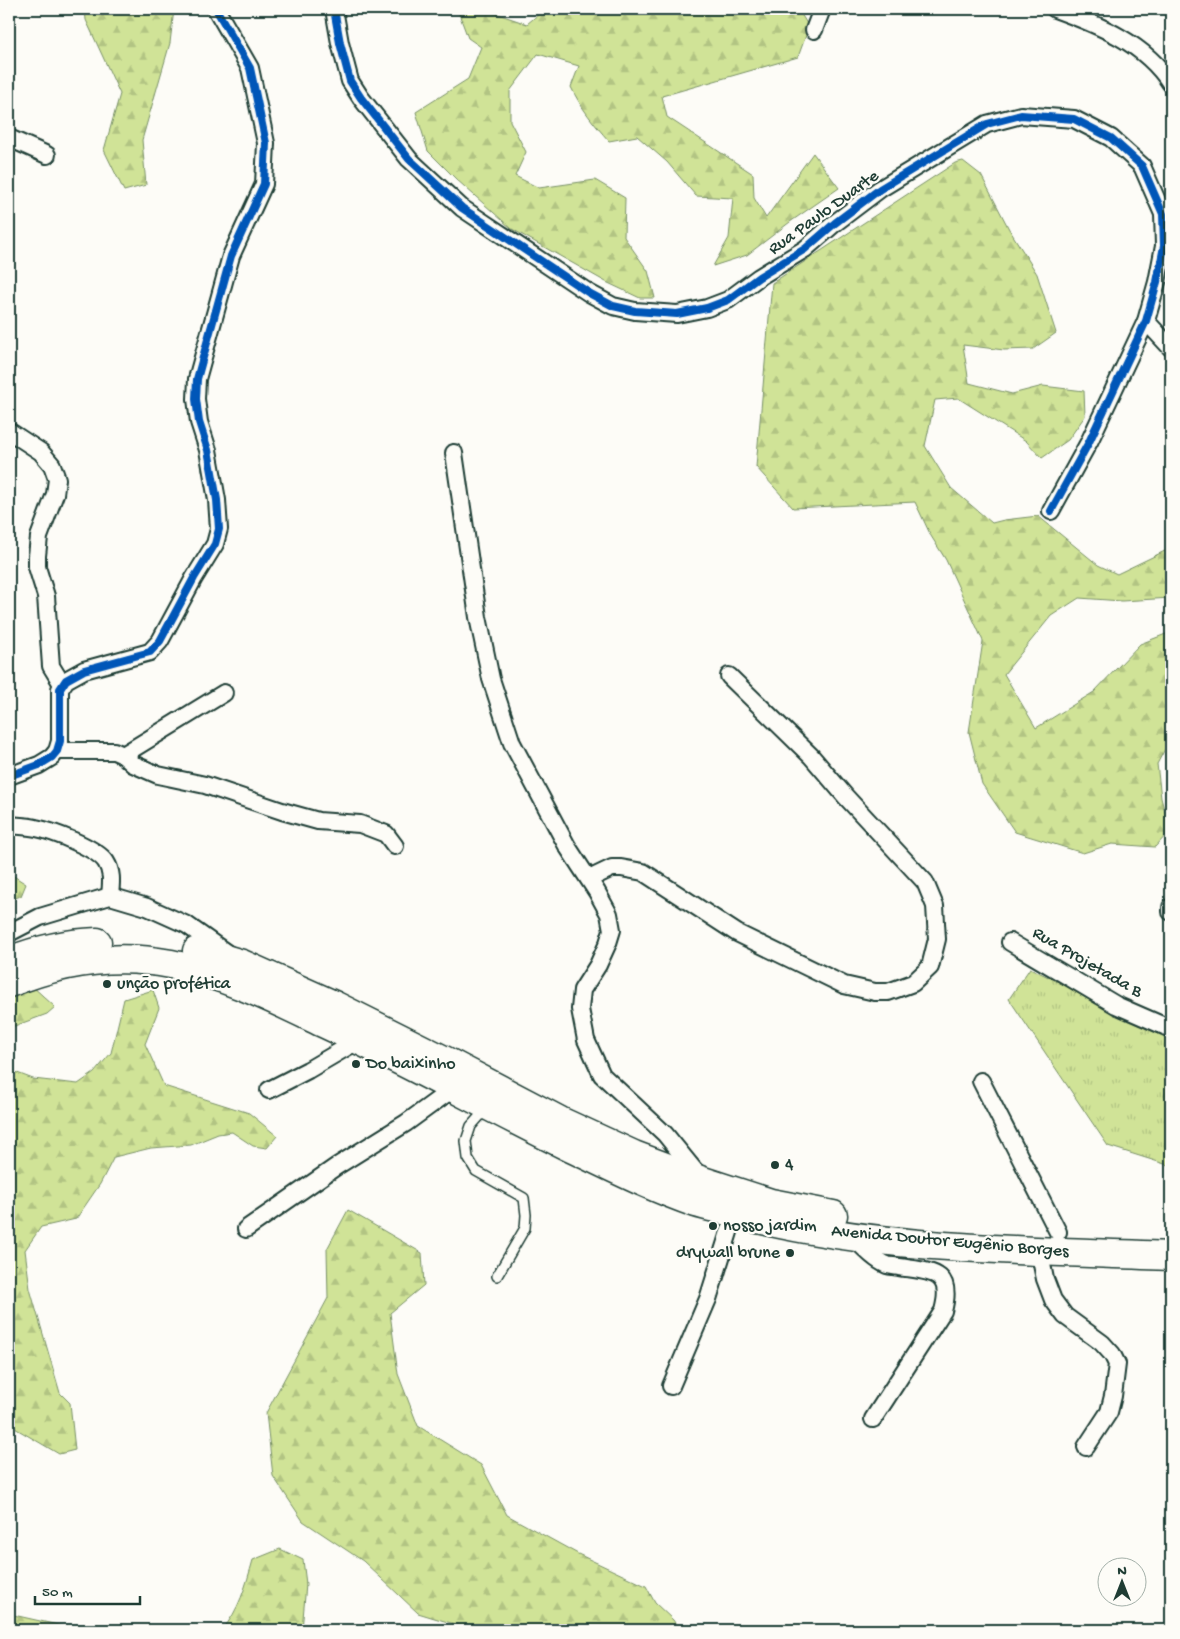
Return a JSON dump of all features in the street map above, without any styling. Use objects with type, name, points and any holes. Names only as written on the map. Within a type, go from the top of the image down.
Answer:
[{"type":"highway","name":"Avenida Doutor Eugênio Borges","points":[[9,961],[32,952],[75,944],[122,940],[205,953],[242,964],[336,1006],[438,1056],[560,1121],[634,1155],[703,1181],[771,1202],[897,1225],[1171,1256]]},
{"type":"highway","name":"Avenida Doutor Eugênio Borges","points":[[9,983],[35,972],[83,961],[123,959],[168,963],[207,972],[256,992],[360,1040],[610,1167],[697,1203],[768,1222],[852,1236],[943,1245],[1171,1238]]},
{"type":"street","points":[[9,776],[39,765],[52,757],[57,751],[60,741],[60,689],[62,684],[84,670],[150,652],[160,641],[215,544],[219,529],[217,500],[208,450],[199,422],[196,399],[197,379],[231,256],[264,184],[266,144],[250,68],[216,9]]},
{"type":"street","name":"Rua Paulo Duarte","points":[[334,9],[340,43],[350,81],[409,159],[462,208],[590,293],[613,306],[635,311],[677,314],[707,308],[728,300],[759,277],[805,249],[835,223],[880,190],[987,124],[1022,115],[1074,119],[1111,138],[1142,166],[1163,214],[1164,246],[1157,282],[1146,321],[1088,442],[1051,511]]},
{"type":"street","points":[[814,30],[822,9]]},
{"type":"street","points":[[1056,9],[1111,31],[1144,53],[1164,72],[1171,84]]},
{"type":"street","points":[[9,138],[48,155]]},
{"type":"street","points":[[1146,321],[1171,348]]},
{"type":"street","points":[[9,431],[41,452],[52,466],[57,480],[55,494],[39,537],[37,567],[46,596],[51,666],[62,684]]},
{"type":"street","points":[[454,453],[480,626],[491,679],[512,743],[567,846],[609,914],[612,930],[608,943],[598,965],[582,990],[580,1010],[586,1040],[602,1075],[665,1134],[703,1181]]},
{"type":"street","points":[[589,879],[612,868],[643,872],[686,898],[737,933],[844,985],[875,992],[888,992],[913,983],[930,967],[937,939],[935,906],[925,882],[811,756],[728,676]]},
{"type":"street","points":[[123,755],[224,693]]},
{"type":"street","points":[[57,751],[114,751],[123,755],[133,764],[158,775],[205,785],[318,821],[360,824],[386,834],[395,846]]},
{"type":"street","points":[[9,826],[37,828],[80,844],[97,853],[106,861],[112,876],[110,896]]},
{"type":"street","points":[[9,933],[40,917],[110,896],[147,907],[188,925],[242,964]]},
{"type":"street","points":[[1171,907],[1171,912]]},
{"type":"street","name":"Rua Projetada B","points":[[1010,942],[1116,1006],[1171,1029]]},
{"type":"street","points":[[269,1090],[360,1040]]},
{"type":"street","points":[[981,1081],[1049,1241],[1045,1279],[1053,1300],[1065,1316],[1102,1343],[1112,1354],[1117,1364],[1114,1396],[1109,1412],[1086,1448]]},
{"type":"street","points":[[246,1229],[336,1166],[406,1123],[454,1088]]},
{"type":"street","points":[[671,1386],[708,1299],[735,1213]]},
{"type":"street","points":[[852,1236],[870,1254],[887,1265],[940,1276],[944,1282],[946,1294],[943,1311],[873,1419]]},
{"type":"lane","points":[[489,1106],[471,1126],[466,1141],[468,1158],[476,1172],[524,1198],[526,1215],[524,1228],[497,1276]]},
{"type":"green space","points":[[85,9],[174,9],[170,43],[142,140],[146,185],[124,191],[104,150],[120,94],[86,20]]},
{"type":"green space","points":[[545,9],[798,9],[809,27],[798,57],[662,96],[667,117],[753,174],[754,198],[766,218],[813,153],[839,188],[747,255],[713,266],[729,238],[733,198],[696,196],[667,162],[637,136],[609,141],[588,116],[571,87],[579,66],[538,54],[510,91],[510,121],[526,152],[515,176],[539,188],[595,180],[625,198],[624,237],[648,271],[655,298],[640,298],[606,282],[512,229],[428,151],[416,112],[468,79],[481,47],[468,38],[458,11],[489,11],[527,24]]},
{"type":"green space","points":[[963,161],[981,175],[1009,229],[1037,274],[1056,333],[1033,349],[1004,350],[963,345],[969,383],[1012,394],[1043,386],[1084,391],[1085,416],[1068,440],[1042,458],[1026,441],[958,398],[935,400],[925,446],[951,488],[992,523],[1038,516],[1098,565],[1117,574],[1171,548],[1171,598],[1122,601],[1079,598],[1051,616],[1004,674],[1036,728],[1094,692],[1140,644],[1171,632],[1171,738],[1157,764],[1161,798],[1170,831],[1155,847],[1112,844],[1083,853],[1015,832],[982,784],[969,732],[983,641],[946,560],[931,536],[915,502],[793,508],[756,467],[772,283],[955,163]]},
{"type":"green space","points":[[9,873],[26,884],[21,896],[9,900]]},
{"type":"green space","points":[[1030,968],[1171,1037],[1171,1166],[1108,1146],[1009,999]]},
{"type":"green space","points":[[31,985],[55,1007],[47,1014],[9,1028],[9,997]]},
{"type":"green space","points":[[153,990],[159,1008],[145,1044],[164,1086],[249,1113],[277,1136],[267,1148],[253,1146],[232,1132],[218,1134],[191,1145],[151,1148],[114,1157],[100,1184],[76,1219],[41,1227],[25,1250],[30,1289],[60,1393],[70,1403],[75,1450],[59,1454],[13,1427],[9,1421],[9,1060],[12,1071],[33,1079],[78,1084],[94,1073],[111,1053],[124,999]]},
{"type":"green space","points":[[348,1210],[422,1253],[424,1285],[390,1313],[398,1374],[418,1426],[481,1465],[507,1515],[578,1554],[646,1586],[655,1603],[673,1620],[680,1630],[474,1630],[418,1613],[363,1561],[303,1521],[273,1476],[266,1413],[328,1298],[327,1249]]},
{"type":"green space","points":[[280,1549],[303,1560],[306,1584],[302,1630],[222,1630],[233,1615],[245,1588],[253,1560]]},
{"type":"green space","points":[[9,1614],[67,1627],[66,1630],[9,1630]]},
{"type":"cycle path","points":[[9,776],[39,765],[52,757],[57,751],[60,741],[60,689],[66,680],[84,670],[150,652],[160,641],[215,544],[219,529],[217,500],[208,450],[199,422],[196,399],[197,379],[231,256],[264,184],[266,143],[250,68],[216,9]]},
{"type":"cycle path","points":[[334,9],[340,43],[350,81],[409,159],[462,208],[589,293],[613,306],[635,311],[677,314],[707,308],[728,300],[759,277],[805,249],[835,223],[880,189],[987,124],[1021,115],[1074,119],[1111,138],[1142,166],[1163,214],[1164,246],[1157,282],[1146,321],[1089,442],[1051,511]]},
{"type":"place","name":"unção profética","points":[[107,984]]},
{"type":"place","name":"Do baixinho","points":[[356,1064]]},
{"type":"place","name":"4","points":[[775,1165]]},
{"type":"place","name":"nosso jardim","points":[[713,1226]]},
{"type":"place","name":"drywall brune","points":[[790,1253]]}]
